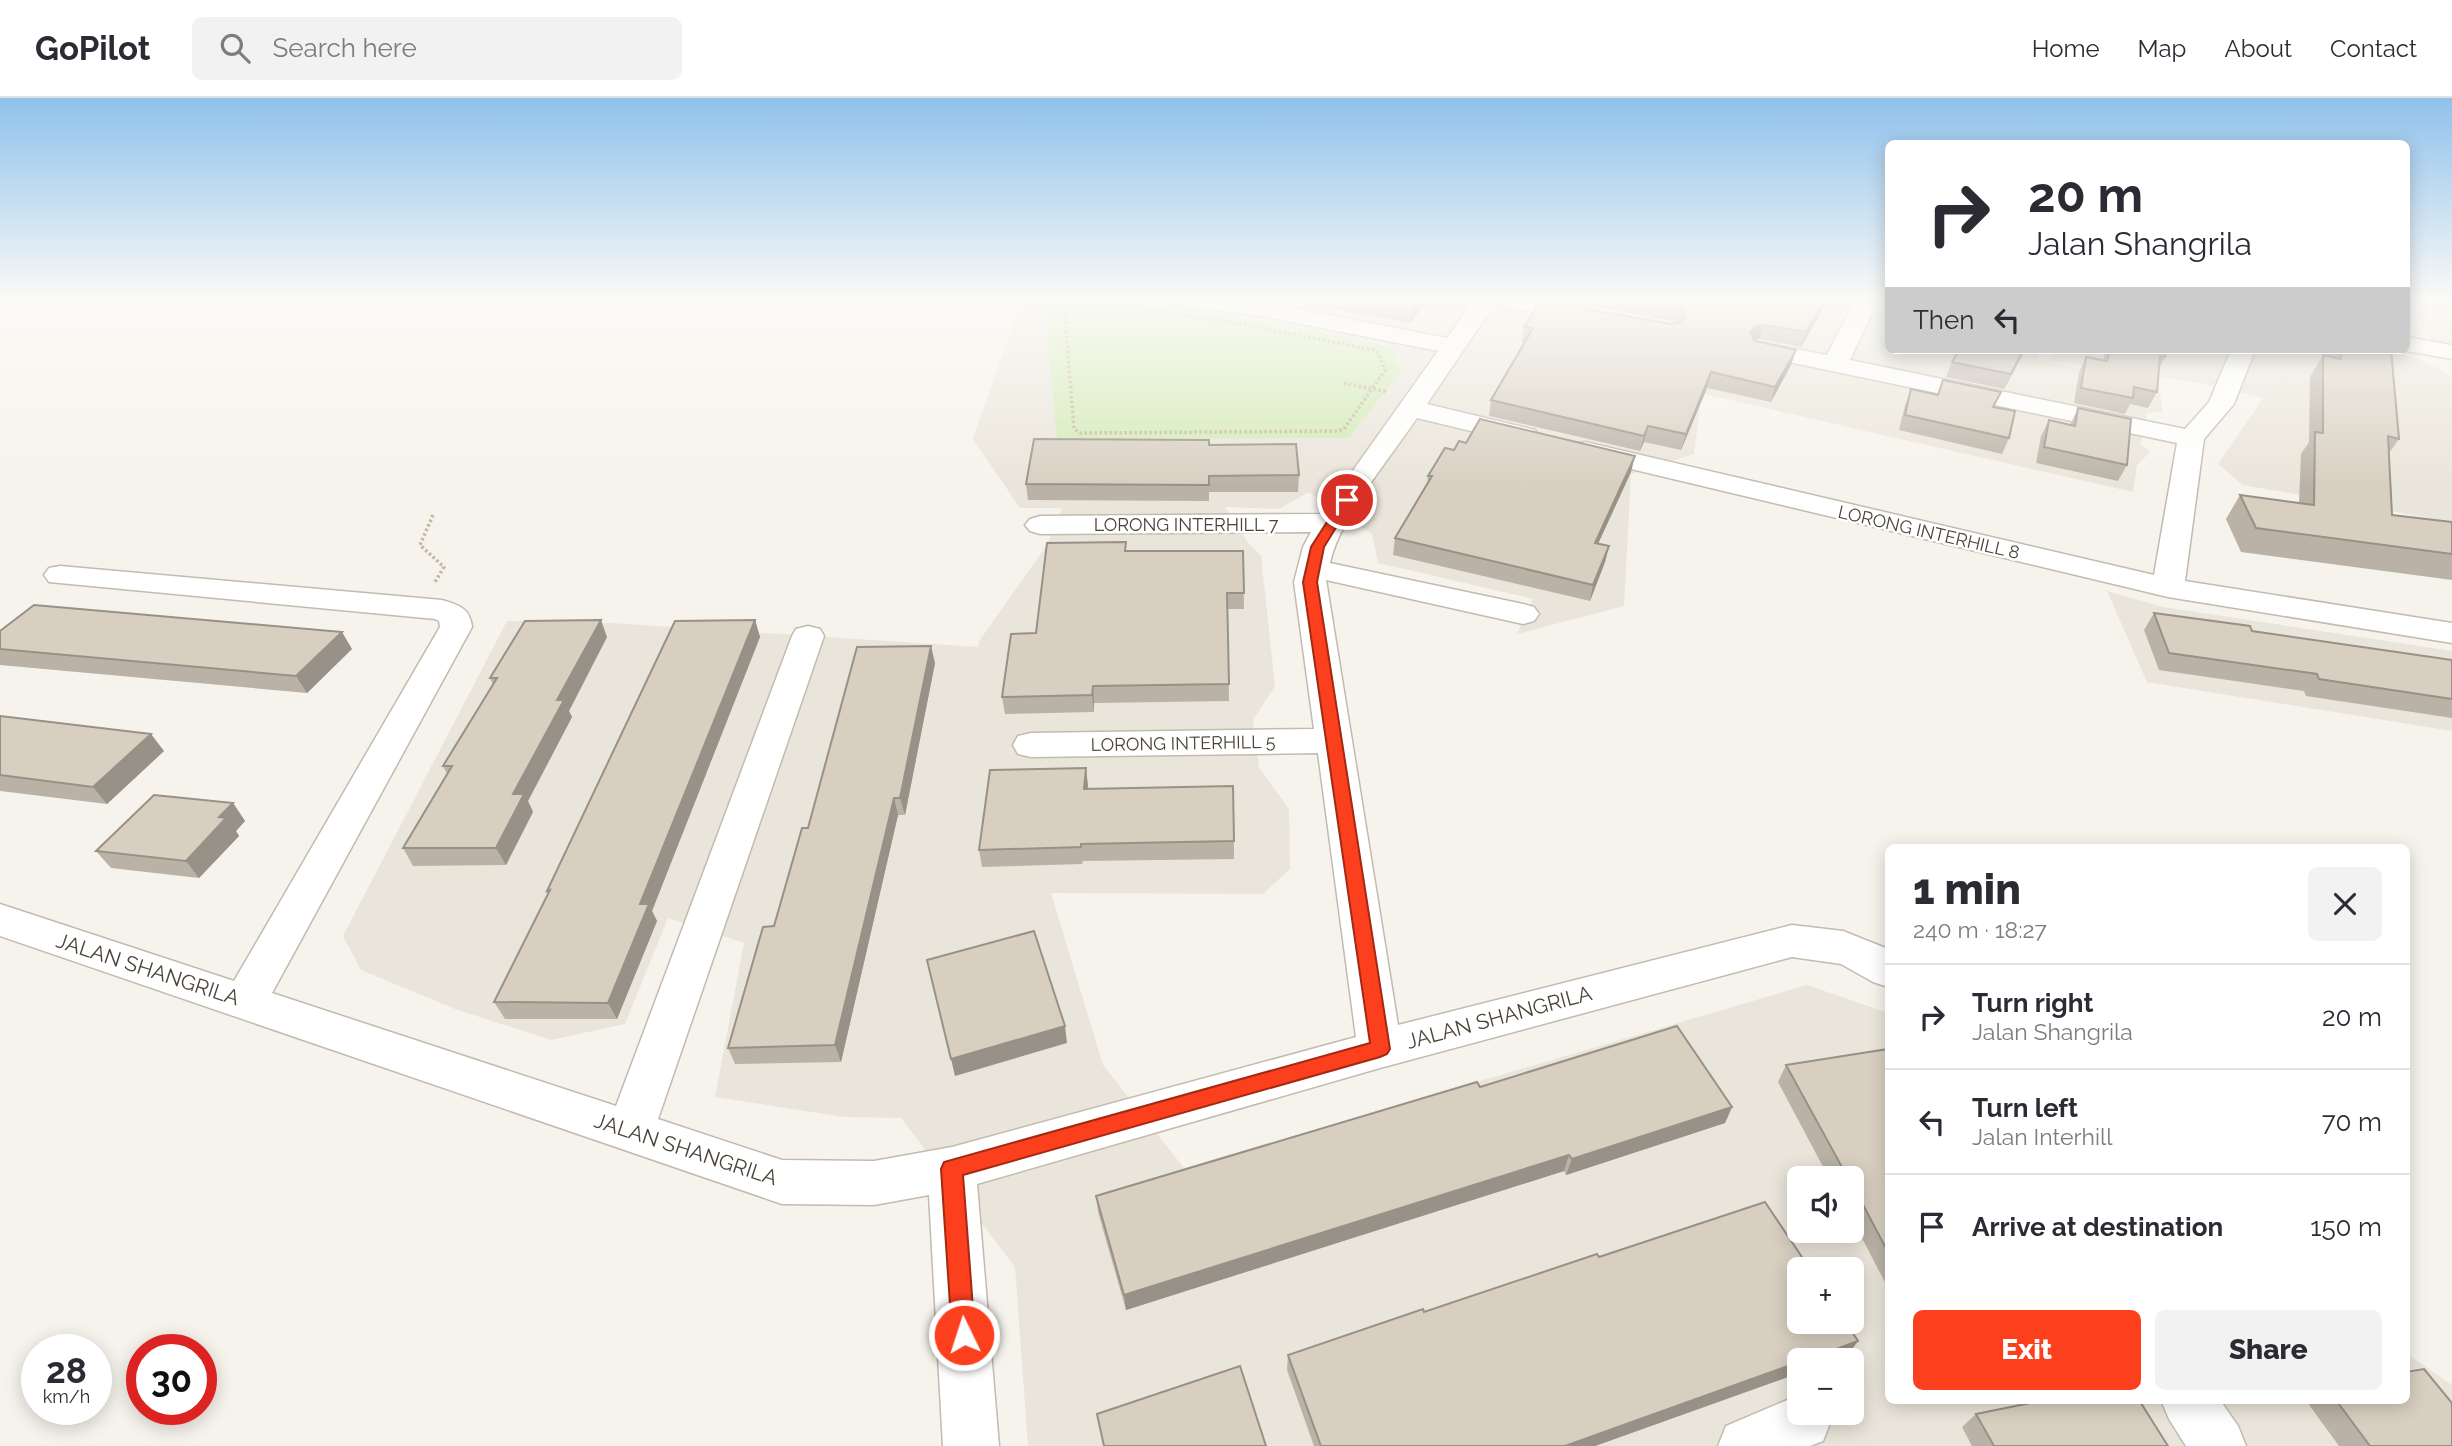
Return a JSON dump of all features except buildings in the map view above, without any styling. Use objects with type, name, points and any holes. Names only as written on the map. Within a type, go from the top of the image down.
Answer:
[{"type":"street","points":[[1380,1049],[1310,582],[1318,547],[1331,523],[1444,361]]},
{"type":"street","points":[[1825,361],[2191,438]]},
{"type":"street","points":[[1887,373],[1895,361]]},
{"type":"street","points":[[2168,589],[2191,438],[2221,404],[2238,361]]},
{"type":"street","name":"LORONG INTERHILL 8","points":[[1414,403],[1553,442],[2168,589],[2452,633]]},
{"type":"street","name":"LORONG INTERHILL 7","points":[[1040,525],[1331,523]]},
{"type":"street","points":[[1312,568],[1522,614]]},
{"type":"street","points":[[60,575],[442,610],[456,616],[456,627],[245,1001]]},
{"type":"street","points":[[630,1131],[808,636]]},
{"type":"street","name":"LORONG INTERHILL 5","points":[[1031,745],[1334,741]]},
{"type":"street","name":"JALAN SHANGRILA","points":[[0,920],[782,1182],[874,1183],[952,1169],[1380,1049],[1792,941],[1836,944],[1871,957],[1885,968]]},
{"type":"street","points":[[952,1169],[971,1446]]},
{"type":"street","points":[[2191,1404],[2218,1446]]},
{"type":"street","points":[[1746,1446],[1794,1425]]},
{"type":"path","points":[[1069,361],[1076,431],[1338,431],[1344,429],[1385,370],[1382,361]]},
{"type":"path","points":[[1344,383],[1414,403]]},
{"type":"path","points":[[420,608],[444,566],[420,545],[433,515]]},
{"type":"shaded area","points":[[1000,361],[2046,361],[2159,386],[2163,412],[2147,413],[2140,444],[2150,452],[2137,465],[2133,492],[1704,394],[1701,399],[1694,454],[1631,474],[1624,606],[1517,634],[1533,599],[1378,563],[1372,534],[1309,492],[1279,509],[1225,507],[1248,543],[1261,556],[1275,686],[1253,720],[1259,767],[1289,809],[1290,869],[1263,894],[1051,893],[1103,1065],[1184,1168],[1807,985],[1885,1012],[1885,1404],[2410,1404],[2410,1356],[2452,1385],[2452,1446],[1028,1446],[1015,1267],[901,1118],[844,1117],[715,1097],[744,943],[668,918],[625,1024],[551,1040],[455,1009],[361,970],[343,936],[507,621],[611,623],[978,647],[980,640],[1047,545],[1062,508],[1020,508],[973,439]]},
{"type":"shaded area","points":[[2049,361],[2424,361],[2452,376],[2452,522],[2243,485],[2218,464],[2263,398],[2198,383]]},
{"type":"shaded area","points":[[2107,591],[2163,607],[2452,651],[2452,731],[2147,682]]},
{"type":"green space","points":[[1050,361],[1396,361],[1400,372],[1349,438],[1057,439]]},
{"type":"route","points":[[964,1335],[952,1169],[1380,1049],[1310,582],[1318,547],[1347,500]]}]
